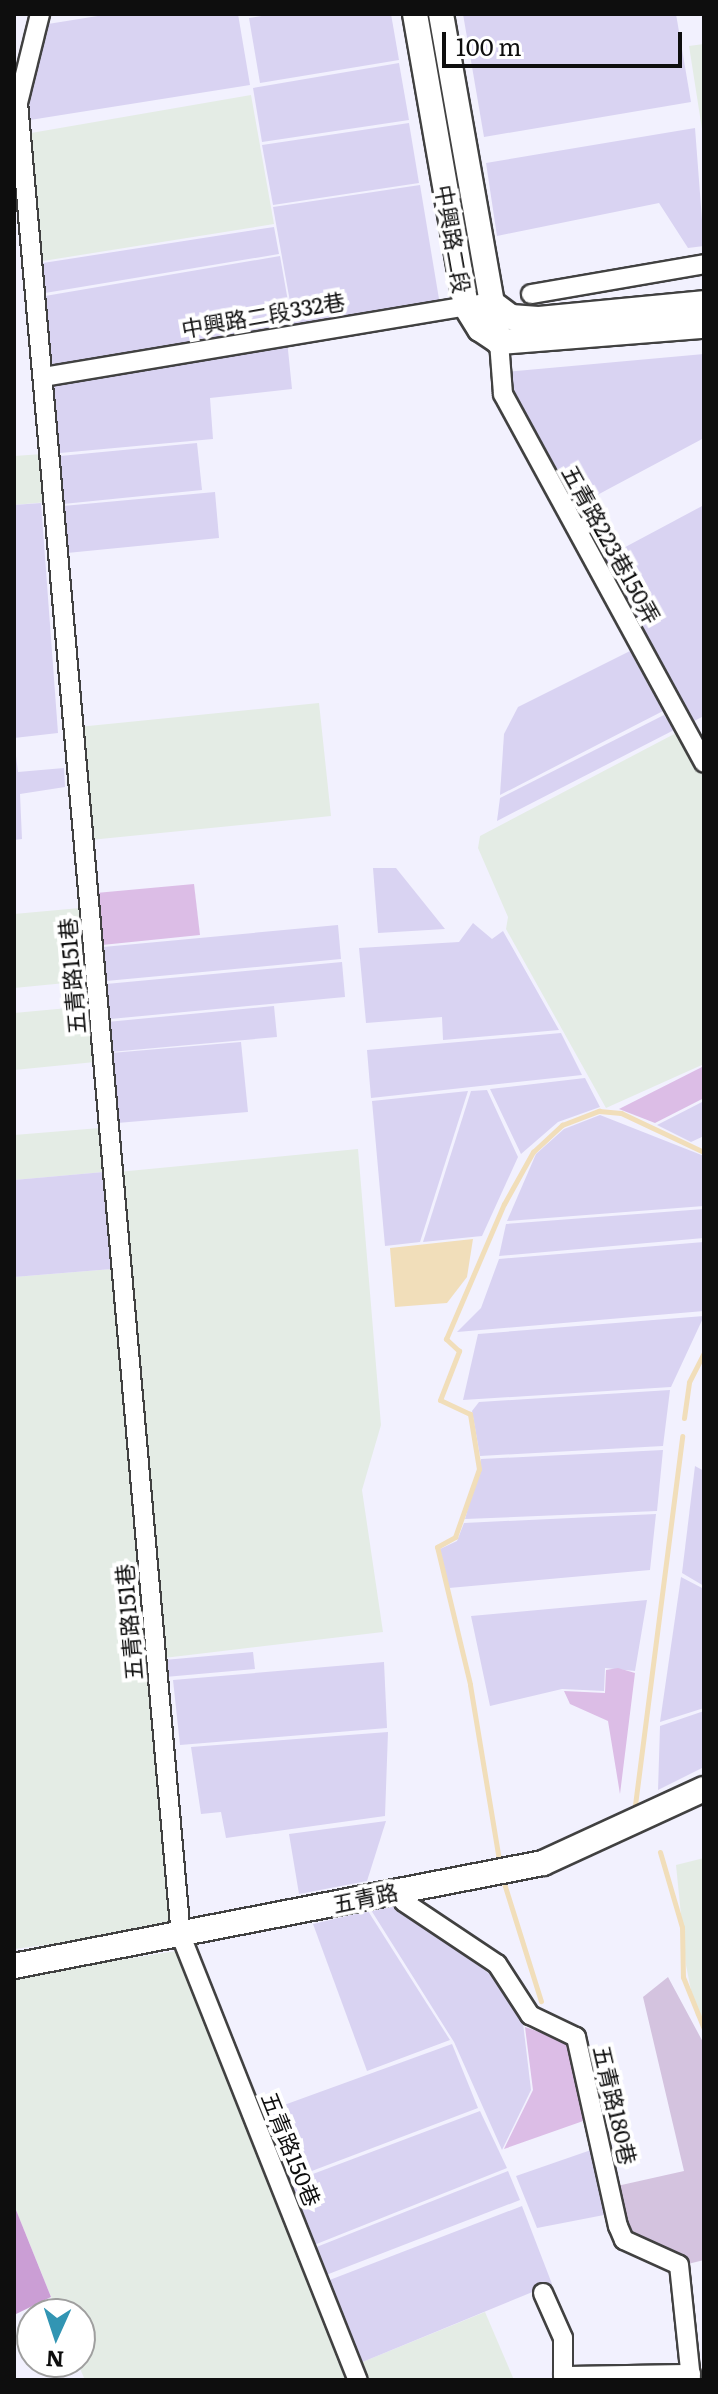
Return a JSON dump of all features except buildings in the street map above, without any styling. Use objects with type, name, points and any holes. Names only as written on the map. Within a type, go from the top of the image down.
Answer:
[{"type":"street","name":"五青路151巷","points":[[40,14],[16,106],[44,377],[181,1936]]},
{"type":"street","name":"中興路二段","points":[[415,14],[466,307],[499,342]]},
{"type":"street","name":"中興路二段","points":[[441,14],[491,302],[511,317],[538,319],[704,303]]},
{"type":"street","points":[[531,294],[704,264]]},
{"type":"street","name":"中興路二段332巷","points":[[44,377],[491,302]]},
{"type":"street","points":[[491,302],[499,342],[704,326]]},
{"type":"street","name":"五青路223巷150弄","points":[[499,342],[503,394],[704,763]]},
{"type":"street","name":"五青路","points":[[14,1966],[181,1936],[401,1889],[543,1863],[704,1789]]},
{"type":"street","name":"五青路180巷","points":[[401,1889],[404,1902],[497,1964],[530,2015],[576,2037],[624,2240],[679,2265],[691,2377]]},
{"type":"street","name":"五青路150巷","points":[[181,1936],[358,2380]]},
{"type":"street","points":[[543,2293],[563,2338],[563,2376],[691,2377]]},
{"type":"shaded area","points":[[110,14],[238,14],[250,85],[30,120],[30,80],[48,24]]},
{"type":"shaded area","points":[[274,14],[391,14],[399,60],[260,83],[249,18]]},
{"type":"shaded area","points":[[463,14],[676,14],[691,102],[484,137]]},
{"type":"shaded area","points":[[704,44],[704,142],[689,46]]},
{"type":"shaded area","points":[[399,63],[409,120],[262,142],[253,88]]},
{"type":"shaded area","points":[[251,95],[274,224],[43,261],[31,133]]},
{"type":"shaded area","points":[[409,123],[419,183],[273,205],[262,145]]},
{"type":"shaded area","points":[[695,128],[704,246],[688,248],[659,203],[497,236],[486,163]]},
{"type":"shaded area","points":[[420,185],[440,305],[294,324],[273,207]]},
{"type":"shaded area","points":[[274,227],[279,254],[45,293],[43,263]]},
{"type":"shaded area","points":[[280,256],[292,324],[51,367],[45,296]]},
{"type":"shaded area","points":[[287,340],[292,389],[210,398],[213,439],[60,453],[52,382]]},
{"type":"shaded area","points":[[704,354],[704,438],[571,509],[506,389],[505,372]]},
{"type":"shaded area","points":[[197,443],[202,490],[63,504],[60,456]]},
{"type":"shaded area","points":[[43,454],[47,502],[14,505],[14,456]]},
{"type":"shaded area","points":[[215,492],[219,538],[67,553],[63,506]]},
{"type":"shaded area","points":[[41,503],[58,733],[14,738],[14,505]]},
{"type":"shaded area","points":[[704,505],[704,716],[690,723],[601,560]]},
{"type":"shaded area","points":[[630,651],[663,711],[500,795],[504,734],[518,707]]},
{"type":"shaded area","points":[[319,703],[331,816],[90,840],[78,727]]},
{"type":"shaded area","points":[[664,715],[674,730],[497,821],[500,798]]},
{"type":"shaded area","points":[[678,732],[704,778],[704,1064],[606,1108],[506,929],[508,917],[478,848],[480,836]]},
{"type":"shaded area","points":[[14,740],[18,772],[64,768],[65,787],[20,794],[22,839],[14,840]]},
{"type":"shaded area","points":[[373,868],[396,868],[445,929],[378,933]]},
{"type":"shaded area","points":[[194,884],[200,935],[102,945],[96,893]]},
{"type":"shaded area","points":[[80,908],[86,981],[14,988],[14,914]]},
{"type":"shaded area","points":[[473,923],[492,939],[503,931],[559,1030],[443,1040],[442,1017],[366,1023],[359,948],[459,942]]},
{"type":"shaded area","points":[[338,925],[341,959],[106,981],[103,947]]},
{"type":"shaded area","points":[[342,962],[345,997],[110,1019],[106,984]]},
{"type":"shaded area","points":[[90,1006],[95,1062],[14,1070],[14,1013]]},
{"type":"shaded area","points":[[274,1006],[277,1037],[110,1052],[107,1022]]},
{"type":"shaded area","points":[[561,1033],[582,1075],[371,1098],[367,1050]]},
{"type":"shaded area","points":[[241,1042],[248,1112],[117,1123],[111,1053]]},
{"type":"shaded area","points":[[704,1066],[704,1098],[655,1123],[619,1109]]},
{"type":"shaded area","points":[[585,1078],[600,1107],[558,1122],[521,1154],[490,1089]]},
{"type":"shaded area","points":[[487,1090],[518,1157],[482,1236],[423,1242],[471,1091]]},
{"type":"shaded area","points":[[468,1091],[420,1242],[385,1246],[372,1101]]},
{"type":"shaded area","points":[[704,1101],[704,1136],[691,1142],[657,1125]]},
{"type":"shaded area","points":[[600,1115],[704,1156],[704,1206],[507,1221],[536,1154],[564,1129]]},
{"type":"shaded area","points":[[100,1128],[104,1172],[14,1180],[14,1135]]},
{"type":"shaded area","points":[[358,1149],[381,1425],[362,1490],[383,1632],[164,1658],[118,1172]]},
{"type":"shaded area","points":[[104,1172],[112,1269],[14,1277],[14,1180]]},
{"type":"shaded area","points":[[704,1209],[704,1238],[499,1256],[506,1224]]},
{"type":"shaded area","points":[[473,1239],[467,1277],[447,1303],[395,1307],[390,1248]]},
{"type":"shaded area","points":[[704,1242],[704,1311],[457,1332],[481,1308],[499,1259]]},
{"type":"shaded area","points":[[112,1269],[170,1929],[14,1949],[14,1277]]},
{"type":"shaded area","points":[[704,1316],[671,1387],[463,1400],[478,1334]]},
{"type":"shaded area","points":[[670,1390],[663,1446],[480,1456],[472,1411],[479,1402]]},
{"type":"shaded area","points":[[663,1450],[657,1511],[465,1519],[481,1459]]},
{"type":"shaded area","points":[[695,1466],[704,1471],[704,1586],[682,1573]]},
{"type":"shaded area","points":[[656,1514],[650,1570],[449,1588],[440,1549],[457,1541],[464,1523]]},
{"type":"shaded area","points":[[681,1577],[704,1589],[704,1708],[660,1722]]},
{"type":"shaded area","points":[[647,1600],[635,1671],[605,1668],[604,1691],[562,1689],[490,1706],[471,1616]]},
{"type":"shaded area","points":[[253,1652],[255,1669],[165,1677],[164,1660]]},
{"type":"shaded area","points":[[384,1662],[387,1728],[180,1745],[173,1680]]},
{"type":"shaded area","points":[[618,1668],[635,1673],[620,1794],[608,1721],[570,1704],[564,1691],[605,1693],[606,1670]]},
{"type":"shaded area","points":[[704,1711],[704,1767],[658,1790],[660,1726]]},
{"type":"shaded area","points":[[388,1732],[385,1816],[226,1838],[221,1812],[201,1814],[191,1747]]},
{"type":"shaded area","points":[[386,1821],[367,1881],[299,1894],[289,1834]]},
{"type":"shaded area","points":[[704,1858],[704,2018],[696,2016],[686,1965],[676,1865]]},
{"type":"shaded area","points":[[394,1906],[497,1979],[523,2023],[531,2090],[502,2150],[454,2042],[371,1910]]},
{"type":"shaded area","points":[[368,1911],[450,2040],[367,2071],[313,1924]]},
{"type":"shaded area","points":[[176,1951],[346,2380],[85,2380],[96,2378],[96,2298],[52,2298],[14,2205],[14,1977]]},
{"type":"shaded area","points":[[668,1977],[704,2044],[704,2260],[688,2264],[669,2250],[636,2243],[625,2230],[617,2186],[684,2171],[643,1997]]},
{"type":"shaded area","points":[[525,2027],[568,2042],[586,2120],[504,2149],[533,2090]]},
{"type":"shaded area","points":[[452,2044],[478,2108],[288,2180],[262,2113]]},
{"type":"shaded area","points":[[480,2111],[507,2168],[314,2245],[289,2183]]},
{"type":"shaded area","points":[[591,2150],[604,2215],[537,2228],[516,2176]]},
{"type":"shaded area","points":[[508,2171],[520,2200],[326,2275],[314,2248]]},
{"type":"shaded area","points":[[14,2205],[51,2297],[16,2298],[14,2315]]},
{"type":"shaded area","points":[[522,2206],[552,2284],[360,2363],[327,2281]]},
{"type":"shaded area","points":[[485,2312],[514,2380],[367,2380],[360,2363]]},
{"type":"waterway","points":[[500,1866],[470,1684],[437,1547],[455,1537],[479,1469],[470,1414],[440,1400],[459,1351],[446,1339],[504,1204],[533,1152],[562,1125],[599,1111],[621,1113],[704,1152]]},
{"type":"waterway","points":[[684,1418],[689,1382],[704,1353]]},
{"type":"waterway","points":[[635,1805],[682,1436]]},
{"type":"waterway","points":[[660,1852],[682,1927],[683,1977],[704,2029]]},
{"type":"waterway","points":[[503,1880],[541,2001]]}]
